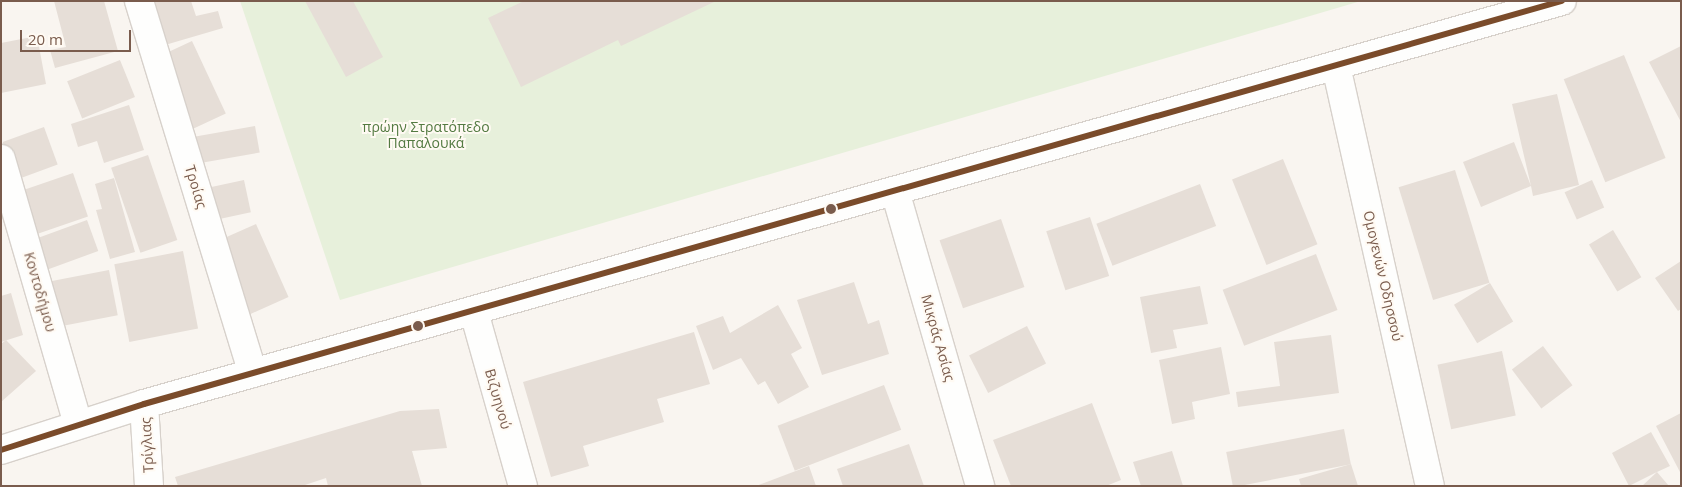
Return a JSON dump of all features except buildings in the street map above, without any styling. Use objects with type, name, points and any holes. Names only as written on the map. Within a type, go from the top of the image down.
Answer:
[{"type":"street","name":"Τροίας","points":[[139,1],[253,374]]},
{"type":"street","points":[[1,450],[144,404],[474,312],[895,190],[1562,1]]},
{"type":"street","name":"Ομογενών Οδησσού","points":[[1336,66],[1430,486]]},
{"type":"street","name":"Κοντοδήμου","points":[[1,159],[78,424]]},
{"type":"street","name":"Μικράς Ασίας","points":[[895,190],[980,486]]},
{"type":"street","name":"Βιζυηνού","points":[[474,312],[523,486]]},
{"type":"street","name":"Τρίγλιας","points":[[144,404],[149,486]]},
{"type":"green space","name":"πρώην Στρατόπεδο Παπαλουκά","points":[[240,1],[1361,1],[340,300]]},
{"type":"transit line","points":[[1,450],[144,404],[1562,1]]}]
